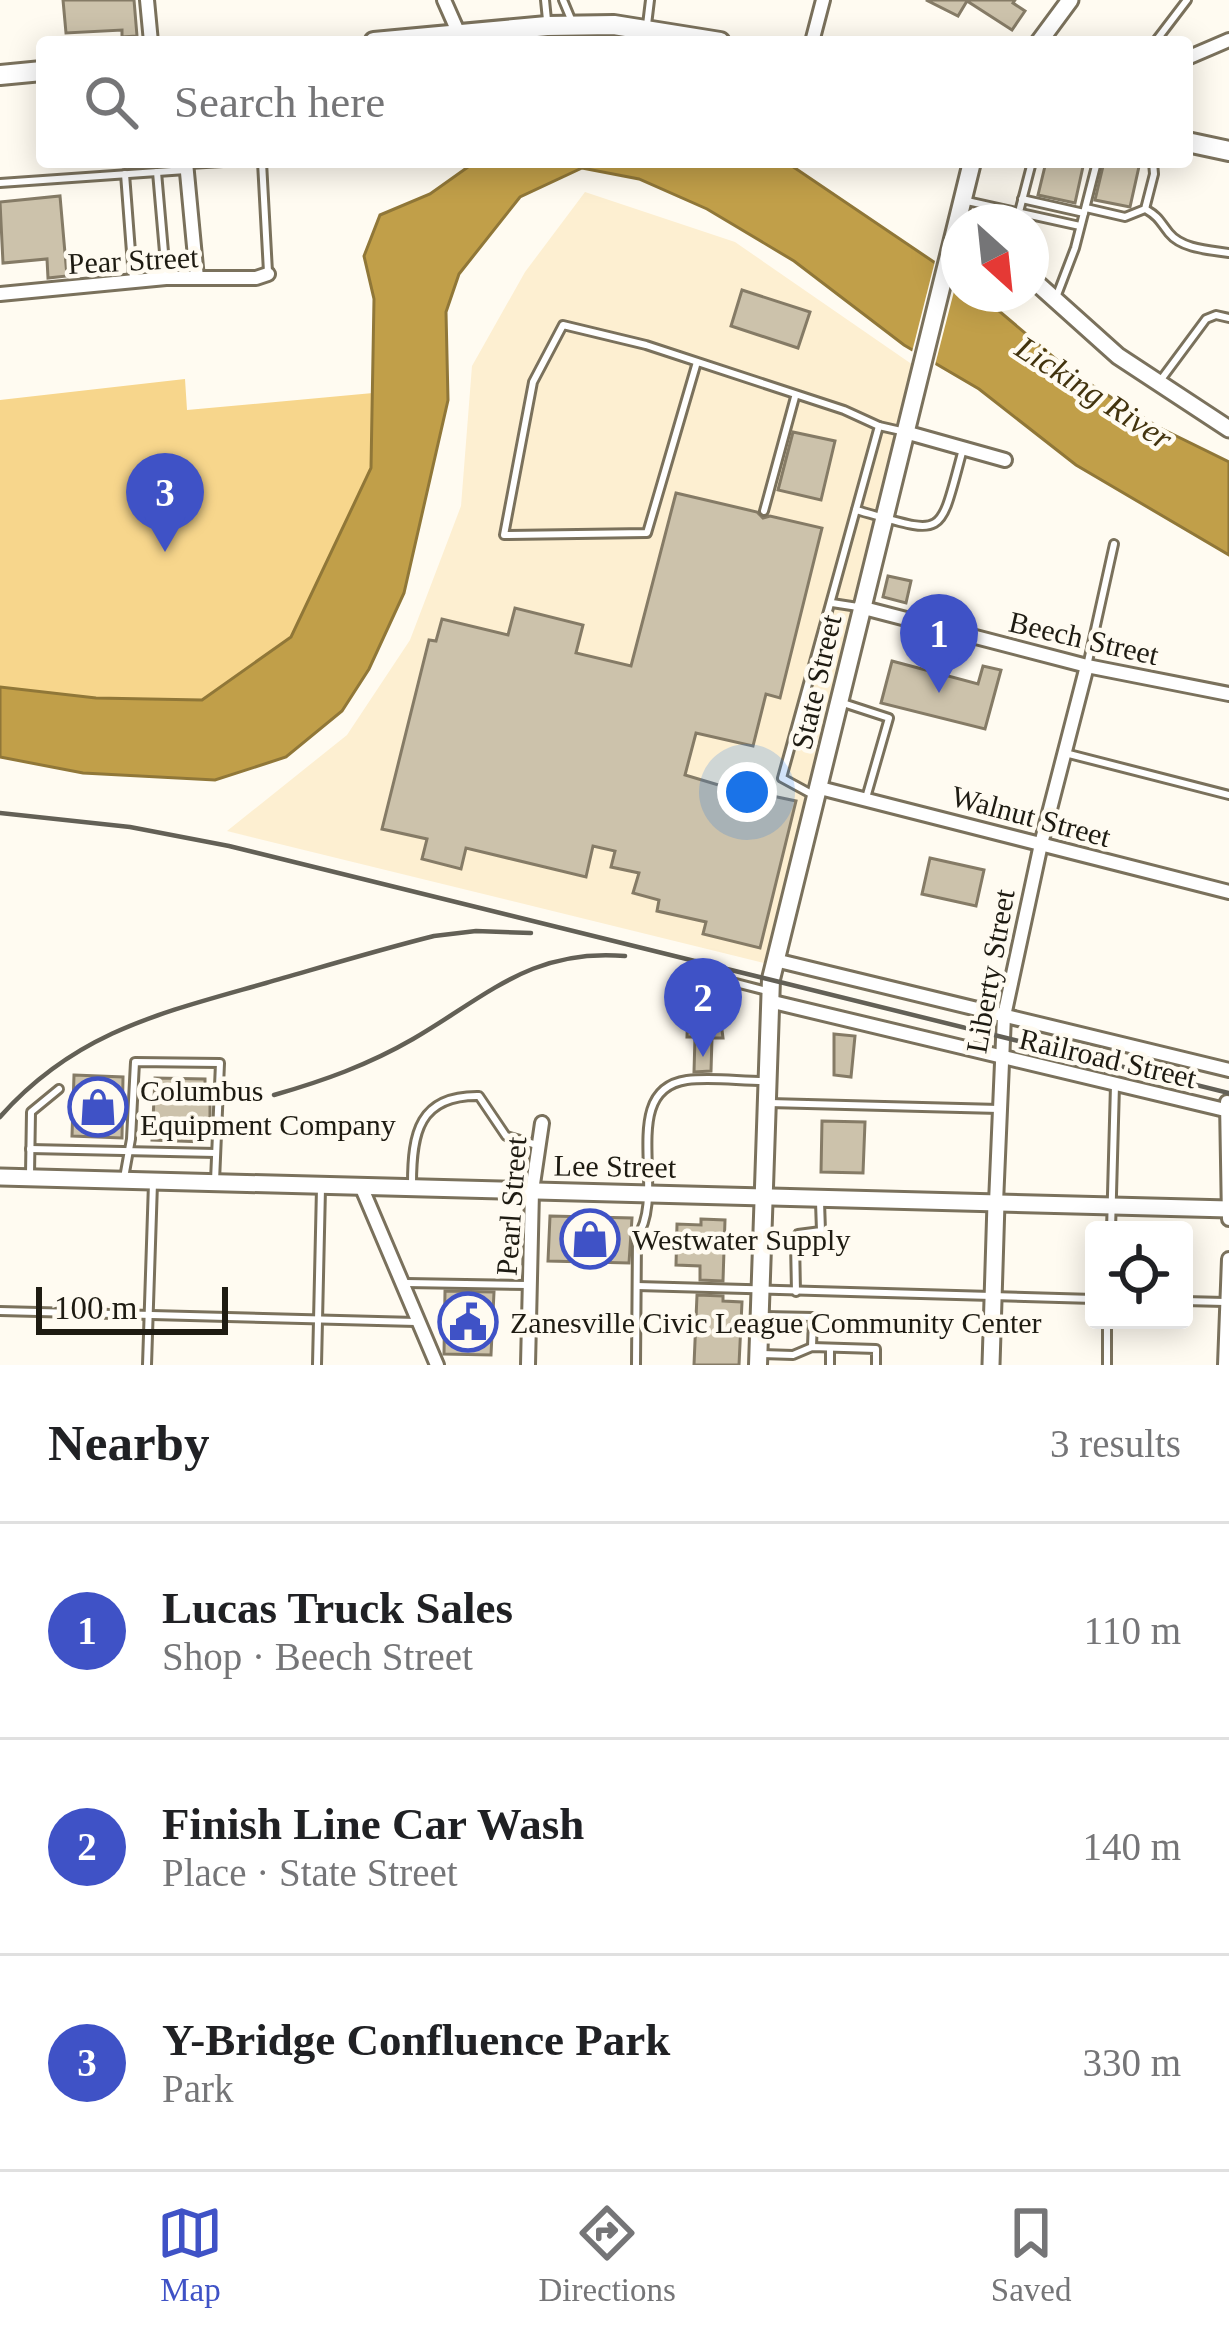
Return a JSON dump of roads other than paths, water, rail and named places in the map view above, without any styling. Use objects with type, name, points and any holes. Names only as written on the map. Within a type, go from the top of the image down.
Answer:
[{"type":"main road","points":[[438,36],[574,25],[646,28],[688,36]]},
{"type":"main road","points":[[0,75],[36,72]]},
{"type":"main road","points":[[1193,143],[1229,151]]},
{"type":"main road","name":"State Street","points":[[963,204],[971,168]]},
{"type":"main road","name":"State Street","points":[[759,1360],[775,960],[941,295]]},
{"type":"street","points":[[147,0],[150,36]]},
{"type":"street","points":[[444,0],[459,34]]},
{"type":"street","points":[[814,36],[823,0]]},
{"type":"street","points":[[1043,36],[1070,0]]},
{"type":"street","points":[[1193,55],[1229,40]]},
{"type":"street","points":[[186,168],[196,278]]},
{"type":"street","name":"Pear Street","points":[[0,293],[268,274]]},
{"type":"street","points":[[1049,293],[1118,356],[1229,429]]},
{"type":"street","points":[[905,432],[1006,460]]},
{"type":"street","name":"Beech Street","points":[[860,607],[1087,666],[1229,694]]},
{"type":"street","name":"Liberty Street","points":[[991,1365],[1004,1016],[1041,844],[1087,666]]},
{"type":"street","name":"Walnut Street","points":[[819,792],[866,798],[1229,892]]},
{"type":"street","name":"Railroad Street","points":[[775,960],[1229,1070]]},
{"type":"street","name":"Railroad Street","points":[[770,996],[1000,1058],[1226,1106]]},
{"type":"street","points":[[1226,1106],[1229,1219]]},
{"type":"street","name":"Pearl Street","points":[[528,1365],[532,1191],[542,1123]]},
{"type":"street","name":"Lee Street","points":[[0,1177],[1228,1209]]},
{"type":"street","points":[[361,1186],[437,1365]]},
{"type":"street","points":[[1225,1365],[1229,1259]]},
{"type":"lane","points":[[544,0],[547,26]]},
{"type":"lane","points":[[563,0],[574,25]]},
{"type":"lane","points":[[646,28],[650,0]]},
{"type":"lane","points":[[1160,36],[1187,0]]},
{"type":"lane","points":[[0,182],[176,168]]},
{"type":"lane","points":[[262,168],[268,274]]},
{"type":"lane","points":[[1021,204],[1030,168]]},
{"type":"lane","points":[[1055,298],[1095,168]]},
{"type":"lane","points":[[1145,209],[1154,168]]},
{"type":"lane","points":[[157,172],[166,278]]},
{"type":"lane","points":[[125,174],[133,282]]},
{"type":"lane","points":[[1022,199],[1125,217],[1145,209]]},
{"type":"lane","points":[[964,200],[982,204]]},
{"type":"lane","points":[[1145,209],[1161,218],[1170,235],[1183,244],[1229,253]]},
{"type":"lane","points":[[1049,219],[1080,226]]},
{"type":"lane","points":[[1158,384],[1206,320],[1216,315],[1229,318]]},
{"type":"lane","points":[[697,362],[647,533],[504,535],[533,382],[563,325],[697,362],[905,432]]},
{"type":"lane","points":[[764,512],[794,397]]},
{"type":"lane","points":[[819,792],[782,778],[879,426]]},
{"type":"lane","points":[[856,510],[922,528],[937,524],[945,514],[963,448]]},
{"type":"lane","points":[[1087,666],[1114,544]]},
{"type":"lane","points":[[832,603],[860,607]]},
{"type":"lane","points":[[839,702],[889,718],[866,798]]},
{"type":"lane","points":[[1065,753],[1229,795]]},
{"type":"lane","points":[[688,981],[728,982],[770,996]]},
{"type":"lane","points":[[124,1179],[135,1062],[220,1063],[214,1181]]},
{"type":"lane","points":[[636,1365],[638,1237],[647,1223],[648,1128],[658,1092],[685,1080],[767,1081]]},
{"type":"lane","points":[[1111,1221],[1115,1085]]},
{"type":"lane","points":[[30,1177],[31,1112],[59,1089]]},
{"type":"lane","points":[[412,1187],[412,1144],[428,1111],[454,1095],[479,1096],[506,1136],[537,1145]]},
{"type":"lane","points":[[766,1103],[999,1109]]},
{"type":"lane","points":[[30,1148],[216,1153]]},
{"type":"lane","points":[[147,1365],[153,1179]]},
{"type":"lane","points":[[317,1365],[322,1184]]},
{"type":"lane","points":[[796,1292],[795,1240],[798,1234],[821,1231],[820,1198]]},
{"type":"lane","points":[[403,1283],[528,1285]]},
{"type":"lane","points":[[637,1286],[1085,1299]]},
{"type":"lane","points":[[1193,1301],[1228,1302]]},
{"type":"lane","points":[[0,1311],[420,1322]]},
{"type":"lane","points":[[760,1316],[813,1317],[812,1348]]},
{"type":"lane","points":[[1107,1329],[1107,1365]]},
{"type":"lane","points":[[759,1360],[812,1348],[876,1349],[876,1365]]},
{"type":"lane","points":[[830,1348],[830,1365]]},
{"type":"lane","points":[[793,1354],[793,1365]]},
{"type":"water","points":[[467,168],[582,168],[520,197],[459,274],[446,312],[448,400],[404,593],[369,669],[342,711],[286,757],[215,780],[83,773],[0,757],[0,687],[96,698],[202,700],[291,637],[371,468],[374,299],[364,256],[380,215],[430,194]]},
{"type":"water","name":"Licking River","points":[[582,168],[795,168],[941,267],[941,312],[1000,312],[1071,372],[1158,427],[1229,462],[1229,555],[1076,465],[979,389],[904,345],[794,261],[707,209],[639,179]]},
{"type":"railway","points":[[0,813],[130,827],[229,846],[1229,1093]]},
{"type":"railway","points":[[0,1117],[58,1064],[155,1016],[434,936],[476,931],[531,933]]},
{"type":"railway","points":[[274,1095],[379,1057],[537,967],[592,956],[625,956]]},
{"type":"place","name":"Y-Bridge Confluence Park","points":[[165,552]]},
{"type":"place","name":"Lucas Truck Sales","points":[[939,693]]},
{"type":"place","name":"Finish Line Car Wash","points":[[703,1057]]},
{"type":"place","name":"Columbus Equipment Company","points":[[98,1107]]},
{"type":"place","name":"Westwater Supply","points":[[590,1239]]},
{"type":"place","name":"Zanesville Civic League Community Center","points":[[468,1322]]}]
